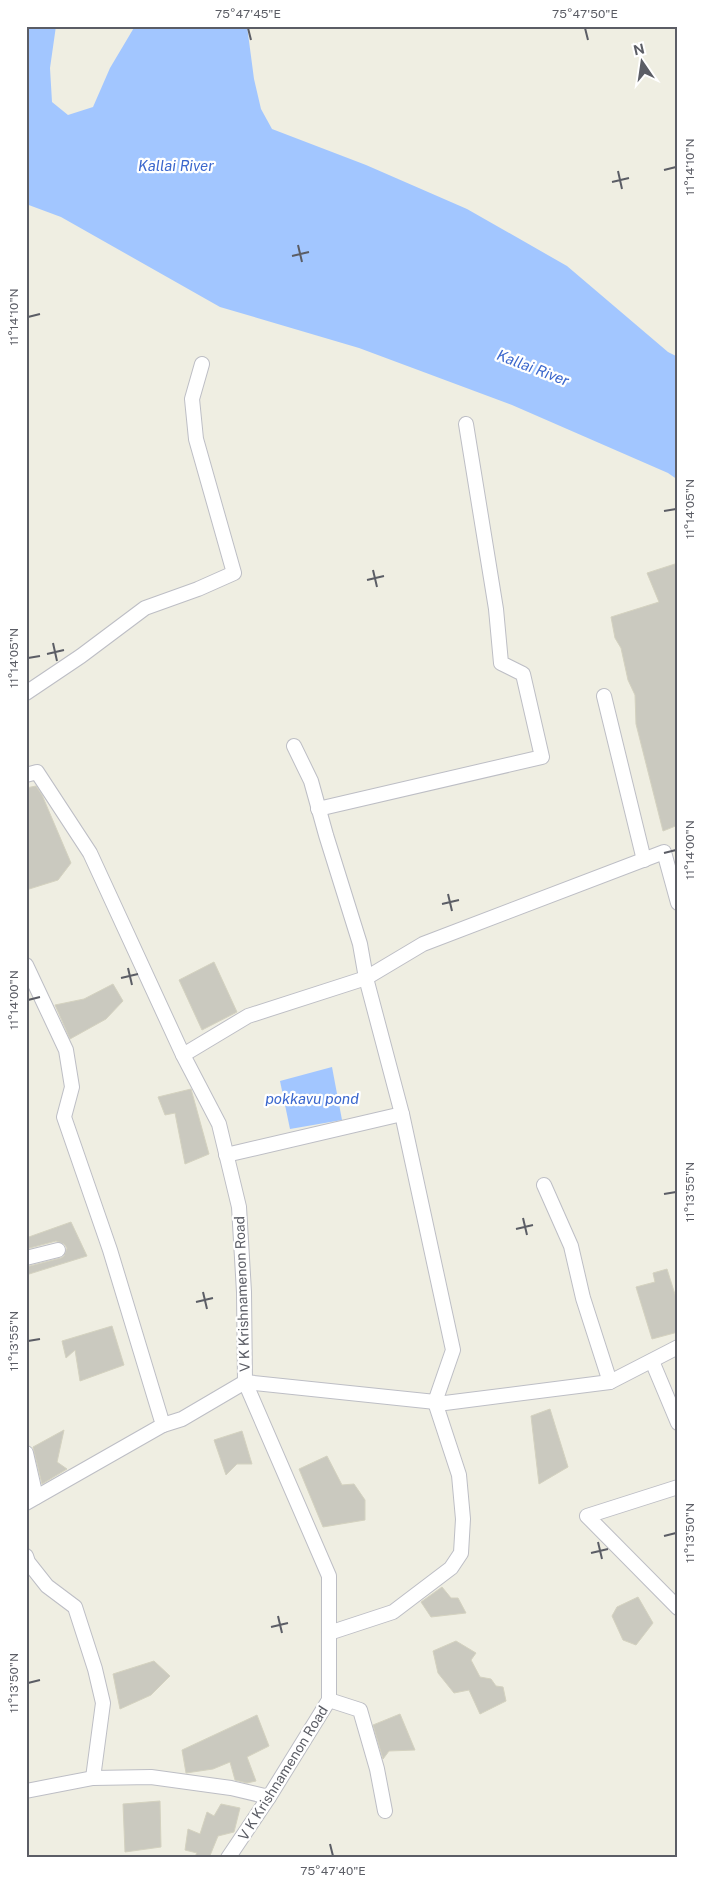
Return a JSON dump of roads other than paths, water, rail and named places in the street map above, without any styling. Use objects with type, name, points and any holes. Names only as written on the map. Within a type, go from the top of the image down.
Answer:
[{"type":"street","points":[[26,693],[82,656],[145,608],[234,573],[196,439],[192,398],[202,364]]},
{"type":"street","points":[[318,809],[542,757],[523,674],[501,663],[496,609],[466,424]]},
{"type":"street","points":[[604,696],[644,860]]},
{"type":"street","points":[[294,746],[311,781],[360,944],[366,978],[402,1114],[453,1350],[435,1402],[459,1475],[463,1519],[461,1553],[451,1568],[393,1612],[329,1633]]},
{"type":"street","name":"V K Krishnamenon Road","points":[[26,774],[38,772],[90,853],[183,1055],[218,1124],[239,1207],[244,1292],[245,1382],[329,1576],[329,1700],[269,1797],[228,1858]]},
{"type":"street","points":[[183,1055],[248,1016],[366,978],[423,944],[664,852],[678,903]]},
{"type":"street","points":[[26,965],[66,1050],[72,1087],[64,1117],[110,1250],[163,1425]]},
{"type":"street","points":[[226,1155],[402,1114]]},
{"type":"street","points":[[544,1185],[571,1246],[583,1298],[610,1382]]},
{"type":"street","points":[[26,1258],[58,1250]]},
{"type":"street","points":[[26,1453],[31,1500],[163,1425],[182,1419],[245,1382],[445,1403],[610,1382],[678,1347]]},
{"type":"street","points":[[652,1361],[678,1423]]},
{"type":"street","points":[[678,1487],[587,1516],[678,1608]]},
{"type":"street","points":[[26,1556],[28,1562],[47,1586],[75,1607],[95,1669],[103,1703],[93,1778]]},
{"type":"street","points":[[329,1700],[360,1710],[377,1769],[384,1811]]},
{"type":"street","points":[[26,1791],[93,1778],[150,1777],[231,1788],[269,1797]]},
{"type":"water","name":"Kallai River","points":[[26,26],[56,26],[50,68],[52,102],[68,115],[93,107],[110,68],[135,26],[247,26],[254,79],[261,109],[272,129],[366,165],[467,209],[567,266],[668,352],[678,357],[678,480],[668,473],[512,405],[359,348],[220,307],[61,217],[26,204]]},
{"type":"water","name":"pokkavu pond","points":[[332,1067],[342,1120],[290,1129],[280,1081]]}]
